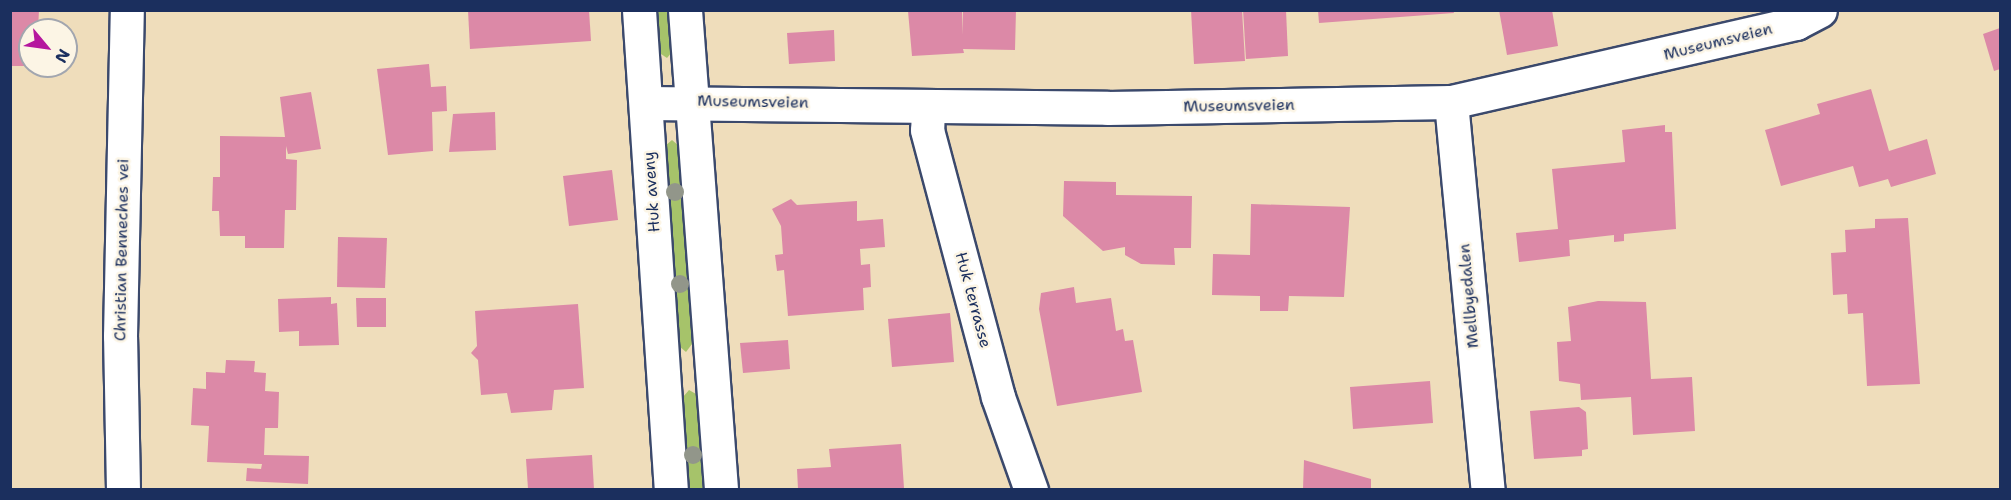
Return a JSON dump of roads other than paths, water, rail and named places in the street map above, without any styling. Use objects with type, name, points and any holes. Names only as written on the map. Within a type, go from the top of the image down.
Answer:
[{"type":"street","name":"Christian Benneches vei","points":[[123,489],[120,336],[127,10]]},
{"type":"street","name":"Huk aveny","points":[[639,10],[671,489]]},
{"type":"street","points":[[685,10],[721,489]]},
{"type":"street","name":"Museumsveien","points":[[646,103],[690,100],[928,106],[1451,102],[1796,23],[1820,10]]},
{"type":"street","name":"Mellbyedalen","points":[[1451,102],[1488,489]]},
{"type":"street","name":"Huk terrasse","points":[[928,106],[927,130],[990,364],[1031,489]]},
{"type":"street","points":[[663,374],[712,372]]}]
